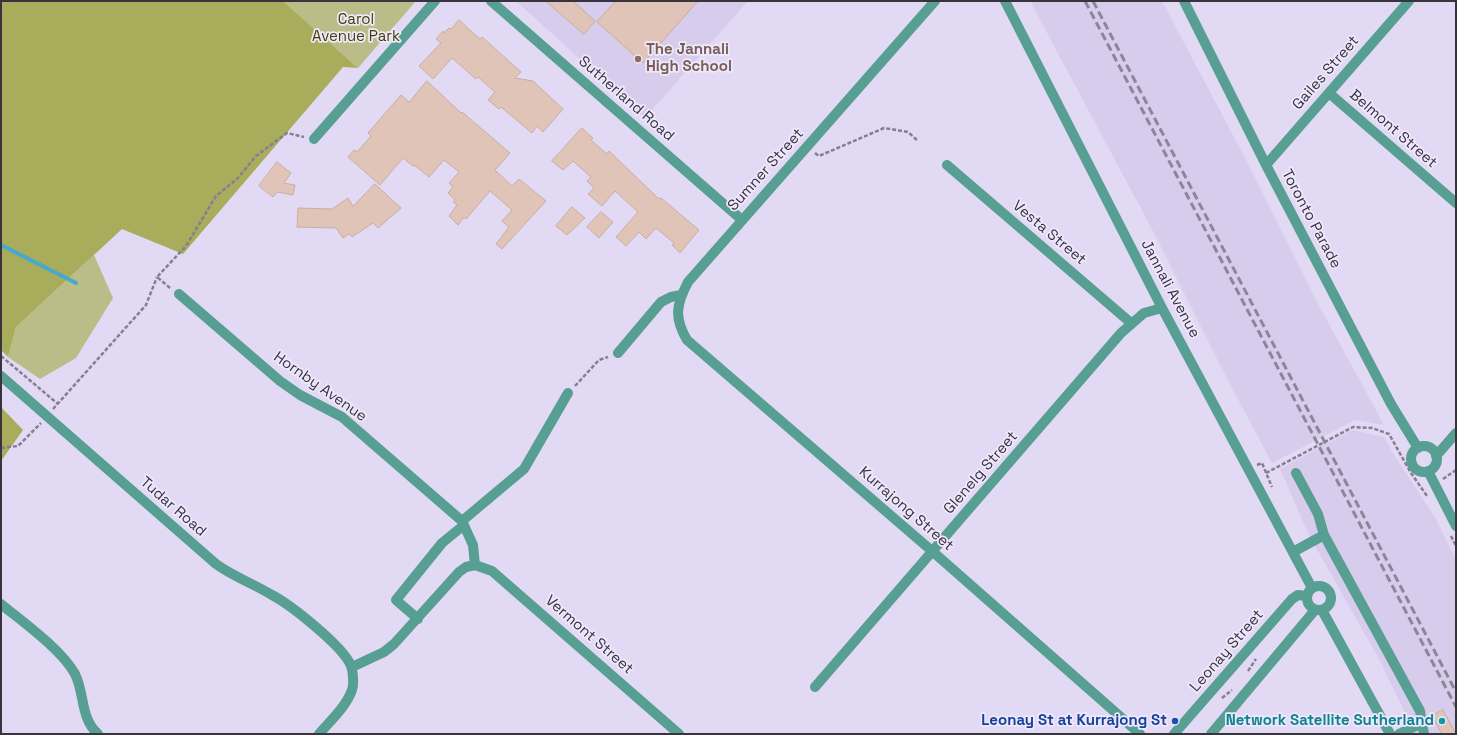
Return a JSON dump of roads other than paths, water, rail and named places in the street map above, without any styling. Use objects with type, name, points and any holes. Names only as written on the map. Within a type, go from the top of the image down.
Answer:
[{"type":"street","points":[[314,139],[435,1]]},
{"type":"street","name":"Sutherland Road","points":[[492,1],[742,220]]},
{"type":"street","name":"Sumner Street","points":[[681,295],[692,277],[935,1]]},
{"type":"street","name":"Jannali Avenue","points":[[1005,1],[1162,308],[1293,552],[1309,592]]},
{"type":"street","name":"Toronto Parade","points":[[1184,1],[1266,165],[1391,404],[1418,448]]},
{"type":"street","name":"Gailes Street","points":[[1266,165],[1409,1]]},
{"type":"street","name":"Belmont Street","points":[[1329,93],[1456,203]]},
{"type":"street","name":"Vesta Street","points":[[947,165],[1131,323]]},
{"type":"street","name":"Hornby Avenue","points":[[179,294],[280,381],[300,395],[342,417],[463,523]]},
{"type":"street","points":[[618,353],[661,302],[671,297],[681,295]]},
{"type":"street","name":"Kurrajong Street","points":[[681,295],[678,310],[679,326],[687,340],[932,551],[1140,734]]},
{"type":"street","name":"Glenelg Street","points":[[815,687],[1131,323],[1144,313],[1162,308]]},
{"type":"street","name":"Tudar Road","points":[[1,376],[216,564],[232,575],[272,594],[285,603],[336,646],[352,666]]},
{"type":"street","points":[[418,619],[396,600],[442,542],[524,469],[568,393]]},
{"type":"street","points":[[1436,456],[1429,448],[1418,448],[1415,450],[1411,458],[1413,466],[1420,471],[1428,471],[1436,463],[1436,456],[1456,433]]},
{"type":"street","points":[[1428,471],[1456,526]]},
{"type":"street","points":[[1296,473],[1318,514],[1324,535],[1420,711],[1424,734]]},
{"type":"street","points":[[319,734],[343,707],[352,689],[352,666],[384,652],[394,644],[459,572],[466,567],[475,565],[473,545],[463,523]]},
{"type":"street","points":[[1293,552],[1324,535]]},
{"type":"street","name":"Vermont Street","points":[[475,565],[492,571],[679,734]]},
{"type":"street","points":[[1211,734],[1319,610],[1329,605],[1331,597],[1330,593],[1324,587],[1320,586],[1309,592],[1307,603],[1319,610],[1390,734]]},
{"type":"street","name":"Leonay Street","points":[[1174,734],[1292,599],[1298,595],[1309,592]]},
{"type":"street","points":[[1,604],[62,657],[75,675],[85,715],[98,734]]},
{"type":"street","points":[[1399,734],[1422,723]]},
{"type":"waterway","points":[[1,245],[76,283]]},
{"type":"railway","points":[[1085,1],[1456,707]]},
{"type":"railway","points":[[1093,1],[1456,692]]},
{"type":"place","name":"The Jannali High School","points":[[638,59]]},
{"type":"place","name":"Leonay St at Kurrajong St","points":[[1175,721]]},
{"type":"place","name":"Network Satellite Sutherland","points":[[1442,721]]},
{"type":"park label","name":"Carol Avenue Park","points":[[356,28]]}]
